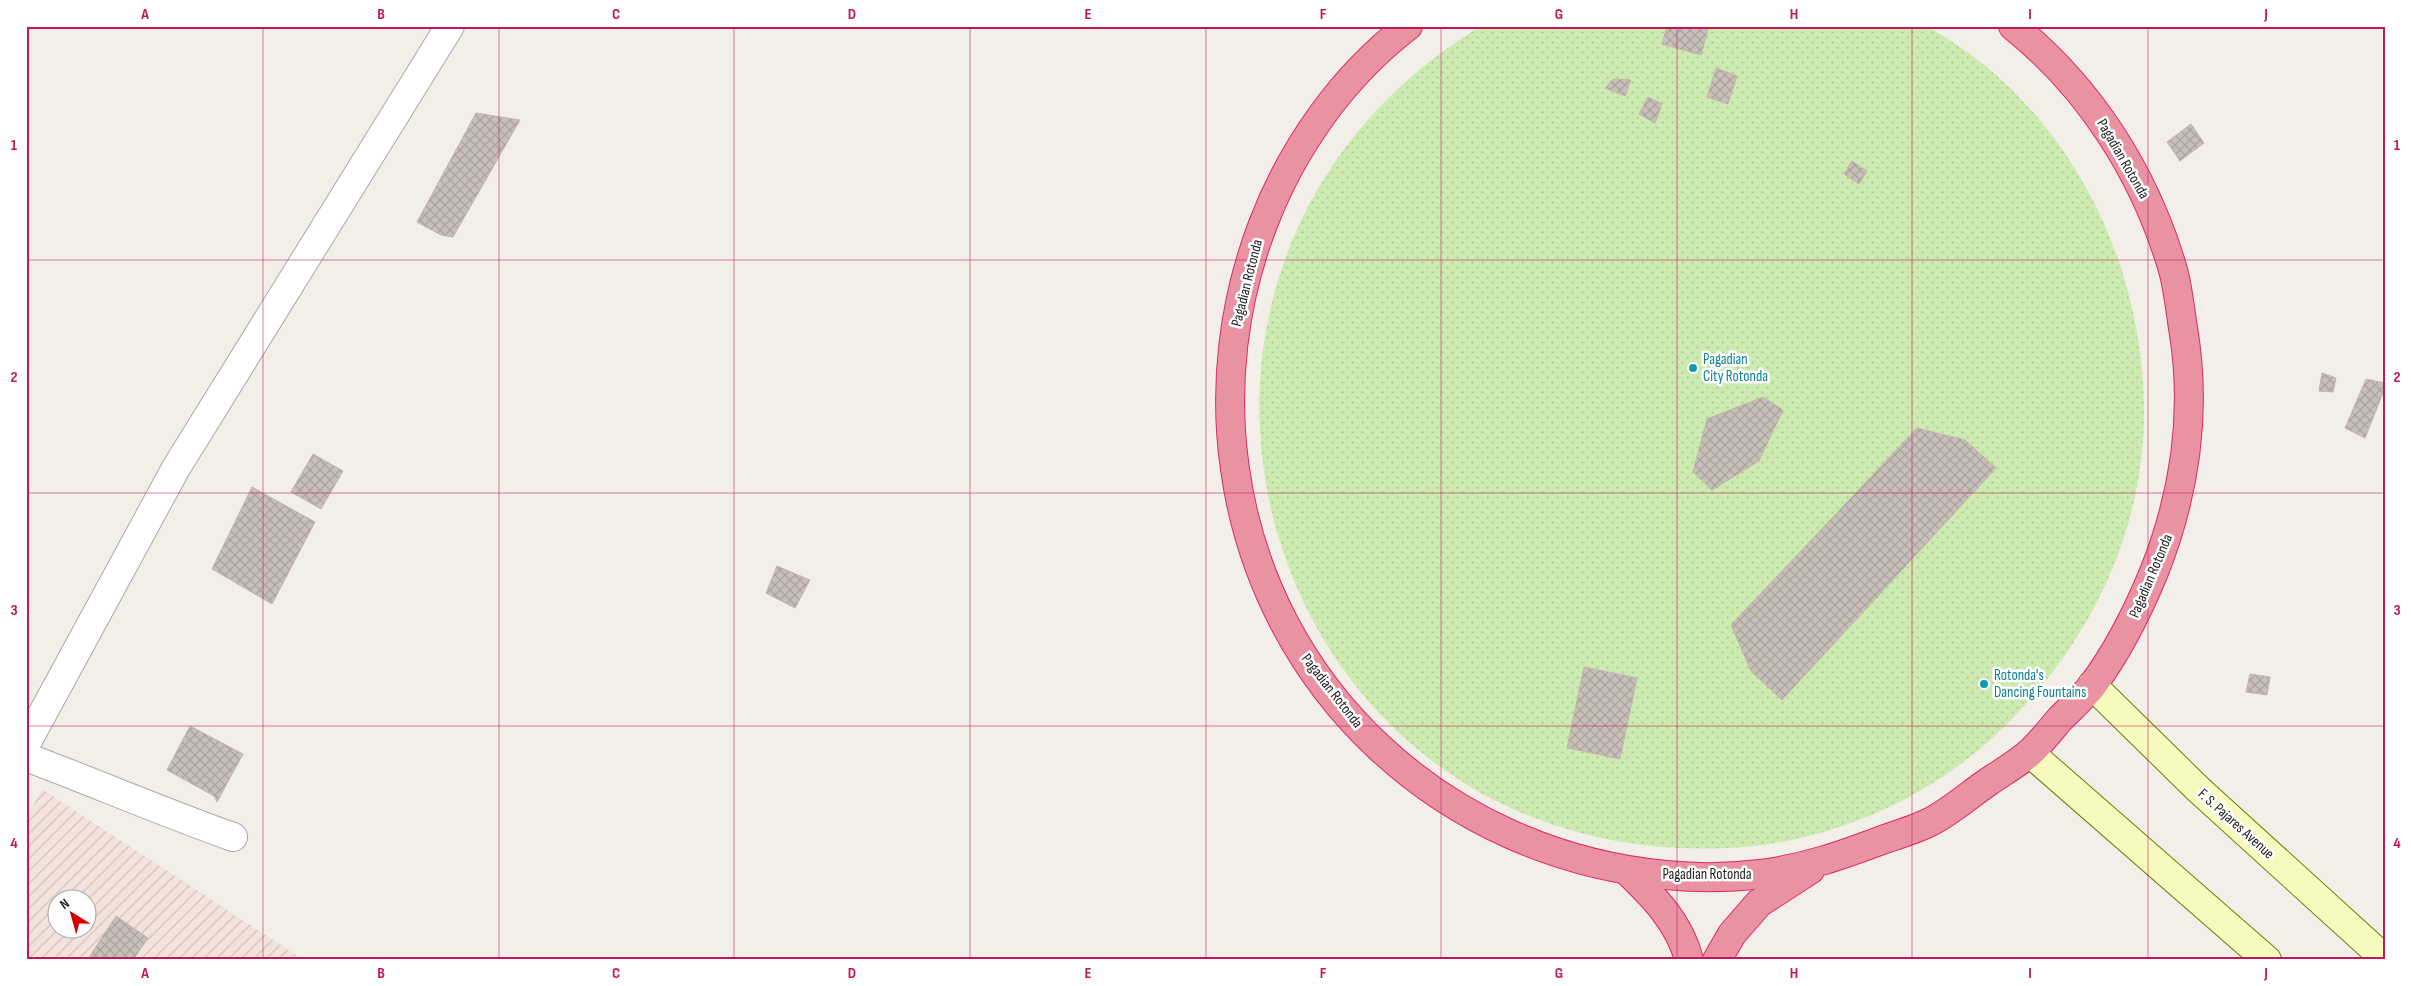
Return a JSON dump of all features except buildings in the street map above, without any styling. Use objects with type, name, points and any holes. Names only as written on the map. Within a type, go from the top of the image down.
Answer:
[{"type":"highway","name":"Pagadian Rotonda","points":[[1408,26],[1392,39],[1347,84],[1309,134],[1277,190],[1253,249],[1237,311],[1229,373],[1230,436],[1239,499],[1256,561],[1281,618],[1314,672],[1353,722],[1399,766],[1450,803],[1506,834],[1565,856],[1627,871],[1691,877],[1747,875],[1820,864],[1932,822],[2030,753],[2092,685],[2138,611],[2170,530],[2187,445],[2188,358],[2174,273],[2144,191],[2100,117],[2044,51],[2013,26]]},
{"type":"highway","points":[[1717,960],[1732,934],[1759,904],[1820,864]]},
{"type":"highway","points":[[1627,871],[1658,901],[1677,930],[1689,960]]},
{"type":"main road","name":"F. S. Pajares Avenue","points":[[2092,685],[2198,789],[2385,960]]},
{"type":"main road","points":[[2030,753],[2267,960]]},
{"type":"street","points":[[26,744],[176,468],[450,26]]},
{"type":"street","points":[[26,757],[92,782],[147,806],[233,837]]},
{"type":"shaded area","points":[[42,789],[304,960],[26,960],[26,818]]},
{"type":"green space","points":[[1481,26],[1926,26],[1975,58],[2019,97],[2056,141],[2087,189],[2112,242],[2129,297],[2140,354],[2144,412],[2141,458],[2134,502],[2121,545],[2105,586],[2084,626],[2059,663],[2031,698],[2000,731],[1972,756],[1941,778],[1874,814],[1802,838],[1765,845],[1728,848],[1566,829],[1435,763],[1338,662],[1278,536],[1259,399],[1285,260],[1357,132]]},
{"type":"place","name":"Pagadian City Rotonda","points":[[1693,368]]},
{"type":"place","name":"Rotonda's Dancing Fountains","points":[[1984,684]]}]
